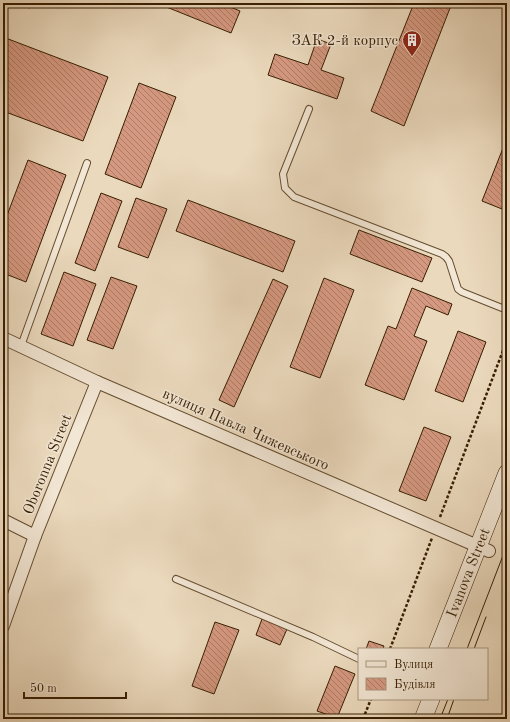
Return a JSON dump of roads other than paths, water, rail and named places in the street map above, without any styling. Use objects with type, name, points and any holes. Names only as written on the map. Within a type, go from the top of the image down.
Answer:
[{"type":"main road","name":"Ivanova Street","points":[[451,648],[507,473]]},
{"type":"main road","name":"Ivanova Street","points":[[438,648],[483,549],[507,505]]},
{"type":"main road","points":[[411,719],[418,700]]},
{"type":"main road","points":[[423,719],[431,700]]},
{"type":"street","name":"вулиця Павла Чижевського","points":[[3,338],[97,382],[483,549]]},
{"type":"street","name":"Oboronna Street","points":[[3,626],[35,536],[97,382]]},
{"type":"street","points":[[3,520],[35,536]]},
{"type":"lane","points":[[309,109],[283,174],[285,188],[294,197],[442,254],[449,261],[458,289],[507,310]]},
{"type":"lane","points":[[21,346],[87,163]]},
{"type":"lane","points":[[176,579],[313,637],[358,659]]},
{"type":"tram line","points":[[467,648],[507,545]]},
{"type":"tram line","points":[[474,648],[486,617]]},
{"type":"tram line","points":[[440,719],[448,700]]},
{"type":"tram line","points":[[447,719],[454,700]]},
{"type":"place","name":"ЗАК 2-й корпус","points":[[412,57]]}]
